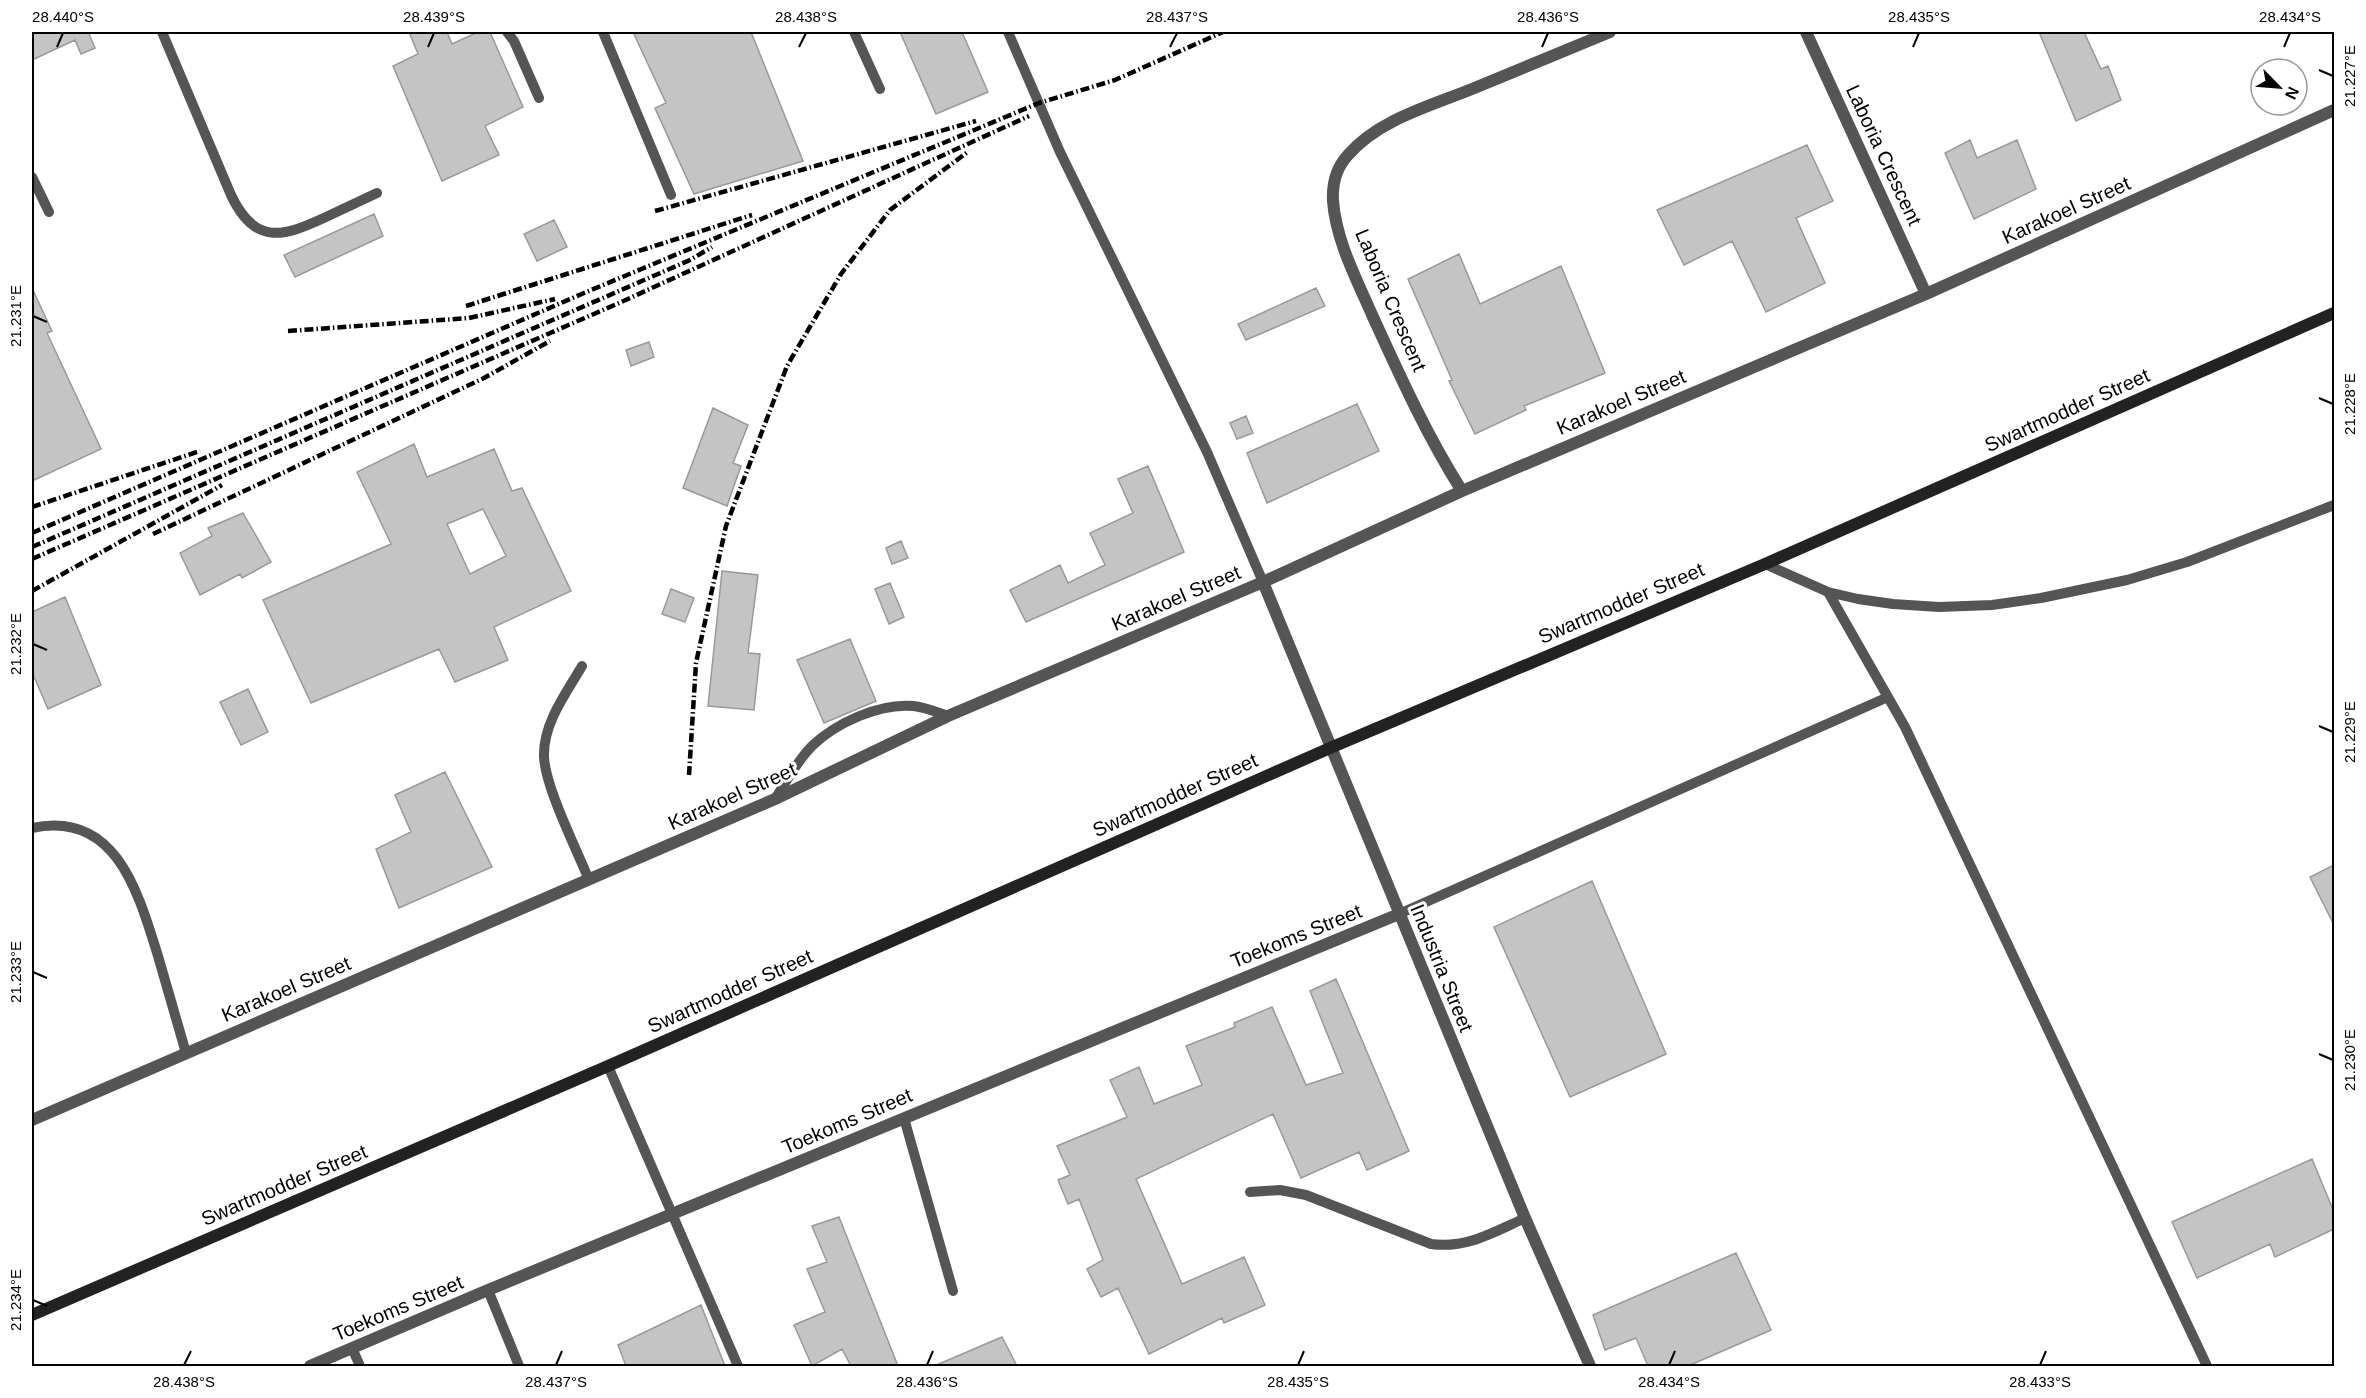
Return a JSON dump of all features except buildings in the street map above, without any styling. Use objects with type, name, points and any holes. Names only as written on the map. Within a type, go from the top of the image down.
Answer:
[{"type":"main road","name":"Swartmodder Street","points":[[32,1315],[608,1066],[1330,748],[1766,564],[2334,313]]},
{"type":"street","name":"Laboria Crescent","points":[[1462,491],[1420,416],[1348,260],[1333,202],[1334,183],[1338,169],[1348,155],[1364,140],[1403,117],[1610,32]]},
{"type":"street","name":"Laboria Crescent","points":[[1806,32],[1926,294]]},
{"type":"street","name":"Karakoel Street","points":[[32,1120],[775,799],[948,716],[1263,582],[1462,491],[1926,294],[2334,110]]},
{"type":"street","name":"Industria Street","points":[[1263,582],[1524,1218],[1590,1366]]},
{"type":"street","name":"Toekoms Street","points":[[310,1366],[488,1290],[1399,914]]},
{"type":"lane","points":[[162,32],[239,213],[249,224],[271,234],[287,232],[377,193]]},
{"type":"lane","points":[[507,32],[514,41],[539,98]]},
{"type":"lane","points":[[603,32],[671,195]]},
{"type":"lane","points":[[854,32],[880,89]]},
{"type":"lane","points":[[1008,32],[1060,152],[1207,452],[1263,582]]},
{"type":"lane","points":[[32,177],[49,212]]},
{"type":"lane","points":[[1766,564],[1828,592],[1893,604],[1939,607],[1992,605],[2041,598],[2127,580],[2187,562],[2334,505]]},
{"type":"lane","points":[[1828,592],[1905,727],[2207,1366]]},
{"type":"lane","points":[[582,666],[552,721],[544,755],[547,776],[589,880]]},
{"type":"lane","points":[[1399,914],[1888,697]]},
{"type":"lane","points":[[775,799],[810,748],[823,736],[850,721],[881,709],[900,706],[922,708],[948,716]]},
{"type":"lane","points":[[32,828],[51,824],[70,826],[84,831],[112,851],[124,866],[135,886],[149,928],[186,1053]]},
{"type":"lane","points":[[608,1066],[738,1366]]},
{"type":"lane","points":[[904,1118],[953,1291]]},
{"type":"lane","points":[[1250,1192],[1280,1190],[1306,1195],[1431,1245],[1448,1247],[1475,1240],[1524,1218]]},
{"type":"lane","points":[[488,1290],[519,1366]]},
{"type":"lane","points":[[352,1348],[360,1366]]},
{"type":"railway","points":[[32,533],[584,293],[1039,103],[1115,80],[1223,32]]},
{"type":"railway","points":[[32,559],[619,303],[1029,116]]},
{"type":"railway","points":[[655,211],[976,121]]},
{"type":"railway","points":[[689,775],[696,663],[726,526],[787,366],[841,274],[890,210],[969,151]]},
{"type":"railway","points":[[466,306],[752,215]]},
{"type":"railway","points":[[32,547],[690,260],[712,247]]},
{"type":"railway","points":[[288,331],[469,318],[555,299]]},
{"type":"railway","points":[[153,534],[484,378],[550,341]]},
{"type":"railway","points":[[32,507],[200,451]]},
{"type":"railway","points":[[32,591],[222,485]]}]
